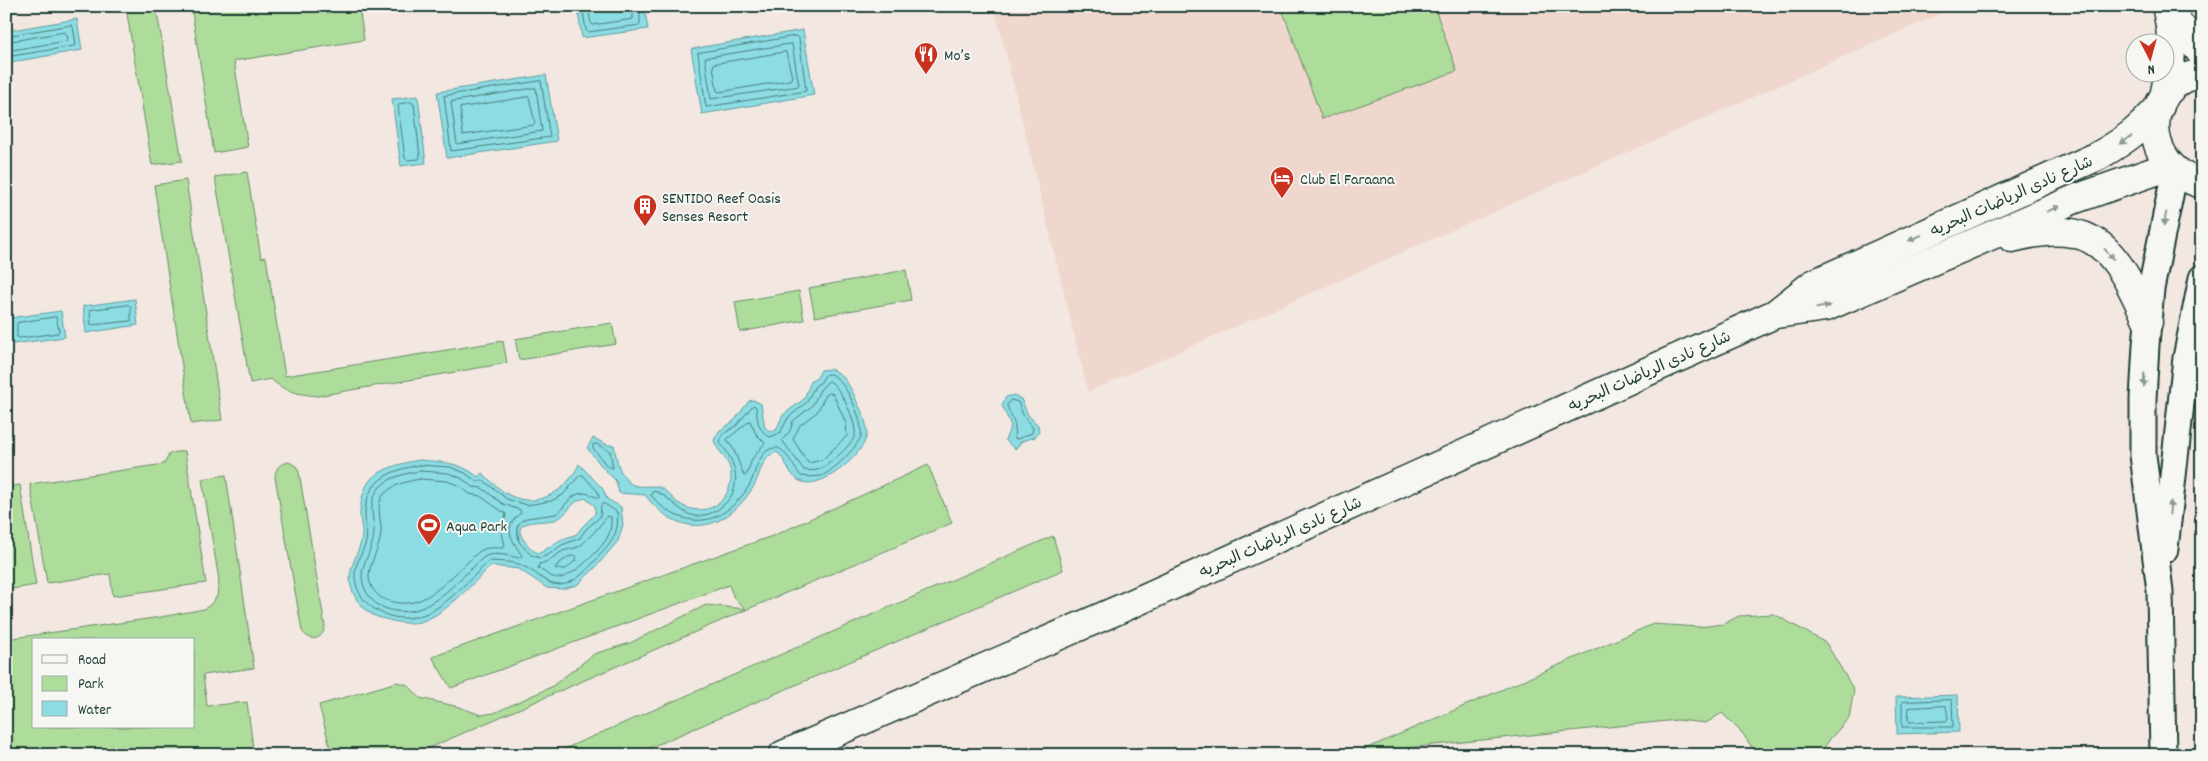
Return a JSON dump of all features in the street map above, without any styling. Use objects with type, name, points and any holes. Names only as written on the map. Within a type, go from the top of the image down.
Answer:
[{"type":"main road","points":[[2166,7],[2202,54]]},
{"type":"main road","points":[[2166,7],[2172,37],[2172,56],[2162,101],[2155,121],[2156,138],[2160,153],[2172,169],[2187,179],[2202,184]]},
{"type":"main road","name":"شارع نادى الرياضات البحريه","points":[[783,755],[1120,609],[1775,314],[1813,284],[2098,156],[2124,142],[2141,129],[2174,86],[2186,79],[2202,74]]},
{"type":"main road","name":"شارع نادى الرياضات البحريه","points":[[1775,314],[1826,307],[2075,199],[2172,169]]},
{"type":"main road","points":[[1948,254],[2026,234],[2057,230],[2081,234],[2101,245],[2117,263],[2131,284],[2148,322]]},
{"type":"street","points":[[2163,755],[2160,591],[2143,455],[2143,399],[2152,289],[2172,169]]},
{"type":"street","points":[[2160,591],[2186,358],[2202,278]]},
{"type":"shaded area","name":"Club El Faraana","points":[[994,6],[1958,6],[1088,392]]},
{"type":"green space","points":[[156,6],[182,161],[152,165],[126,8]]},
{"type":"green space","points":[[191,6],[359,6],[364,40],[234,61],[248,147],[214,153]]},
{"type":"green space","points":[[1281,6],[1434,6],[1457,71],[1322,119]]},
{"type":"green space","points":[[247,172],[261,258],[266,257],[285,376],[503,341],[507,363],[317,396],[287,390],[271,379],[250,383],[215,177]]},
{"type":"green space","points":[[186,180],[222,420],[191,424],[154,185]]},
{"type":"green space","points":[[906,270],[911,300],[815,317],[809,288]]},
{"type":"green space","points":[[799,291],[804,320],[740,332],[735,302]]},
{"type":"green space","points":[[612,323],[616,344],[519,360],[515,339]]},
{"type":"green space","points":[[185,451],[206,583],[113,596],[110,574],[47,583],[30,484],[164,464],[170,453]]},
{"type":"green space","points":[[289,462],[296,466],[299,472],[325,626],[322,634],[316,638],[305,635],[302,631],[275,477],[279,466]]},
{"type":"green space","points":[[928,465],[952,523],[748,609],[413,755],[332,755],[319,705],[397,682],[408,685],[420,698],[459,707],[481,715],[494,713],[551,687],[594,654],[630,643],[706,605],[746,609],[734,598],[729,585],[451,688],[432,657],[775,535]]},
{"type":"green space","points":[[226,475],[254,668],[203,675],[207,706],[247,702],[254,755],[6,755],[6,639],[204,609],[217,596],[219,580],[202,479]]},
{"type":"green space","points":[[20,485],[36,585],[6,590],[6,487]]},
{"type":"green space","points":[[1053,536],[1063,570],[633,755],[550,755]]},
{"type":"green space","points":[[1774,614],[1826,643],[1854,690],[1849,718],[1830,739],[1819,755],[1757,755],[1743,734],[1722,713],[1706,723],[1677,720],[1356,753],[1653,624],[1699,627],[1723,624],[1739,616]]},
{"type":"water","points":[[577,6],[644,6],[648,29],[582,38]]},
{"type":"water","points":[[77,19],[82,50],[6,63],[6,31]]},
{"type":"water","points":[[803,30],[814,95],[702,114],[691,49]]},
{"type":"water","points":[[546,75],[557,141],[447,158],[437,92]]},
{"type":"water","points":[[418,96],[426,163],[401,166],[392,99]]},
{"type":"water","points":[[135,299],[138,325],[86,333],[83,306]]},
{"type":"water","points":[[61,311],[65,337],[13,344],[9,318]]},
{"type":"water","points":[[831,369],[843,377],[848,384],[865,419],[867,433],[865,442],[859,451],[840,470],[817,482],[807,483],[795,477],[777,452],[767,458],[755,484],[740,504],[728,515],[714,522],[700,525],[686,524],[672,519],[658,509],[645,495],[619,493],[616,481],[587,448],[593,438],[608,445],[614,445],[621,471],[629,482],[638,486],[656,486],[661,488],[678,503],[687,508],[706,509],[721,501],[727,494],[730,485],[730,469],[714,440],[719,431],[734,421],[749,401],[754,400],[761,404],[765,428],[771,432],[776,430],[783,415],[804,399],[811,381],[817,378],[821,370]]},
{"type":"water","points":[[1014,395],[1021,399],[1028,415],[1038,425],[1039,431],[1035,437],[1022,441],[1015,449],[1005,440],[1011,426],[1002,405],[1006,397]]},
{"type":"water","name":"Aqua Park","points":[[419,460],[435,461],[464,468],[478,477],[482,473],[498,488],[509,495],[531,500],[541,499],[560,489],[568,482],[579,464],[603,489],[607,499],[621,507],[623,525],[618,541],[595,568],[577,585],[562,589],[547,588],[519,569],[491,566],[456,600],[426,620],[407,623],[371,614],[358,601],[351,586],[350,578],[362,538],[360,516],[363,495],[373,477],[395,466]],"holes":[[[585,498],[595,506],[595,514],[577,534],[560,540],[540,553],[532,550],[521,535],[520,529],[523,525],[557,519],[565,514],[576,502]]]},
{"type":"water","points":[[1958,695],[1959,732],[1897,734],[1896,697]]},
{"type":"place","name":"Mo’s","points":[[926,75]]},
{"type":"place","name":"Club El Faraana","points":[[1282,199]]},
{"type":"place","name":"SENTIDO Reef Oasis Senses Resort","points":[[645,227]]},
{"type":"place","name":"Aqua Park","points":[[429,546]]}]
